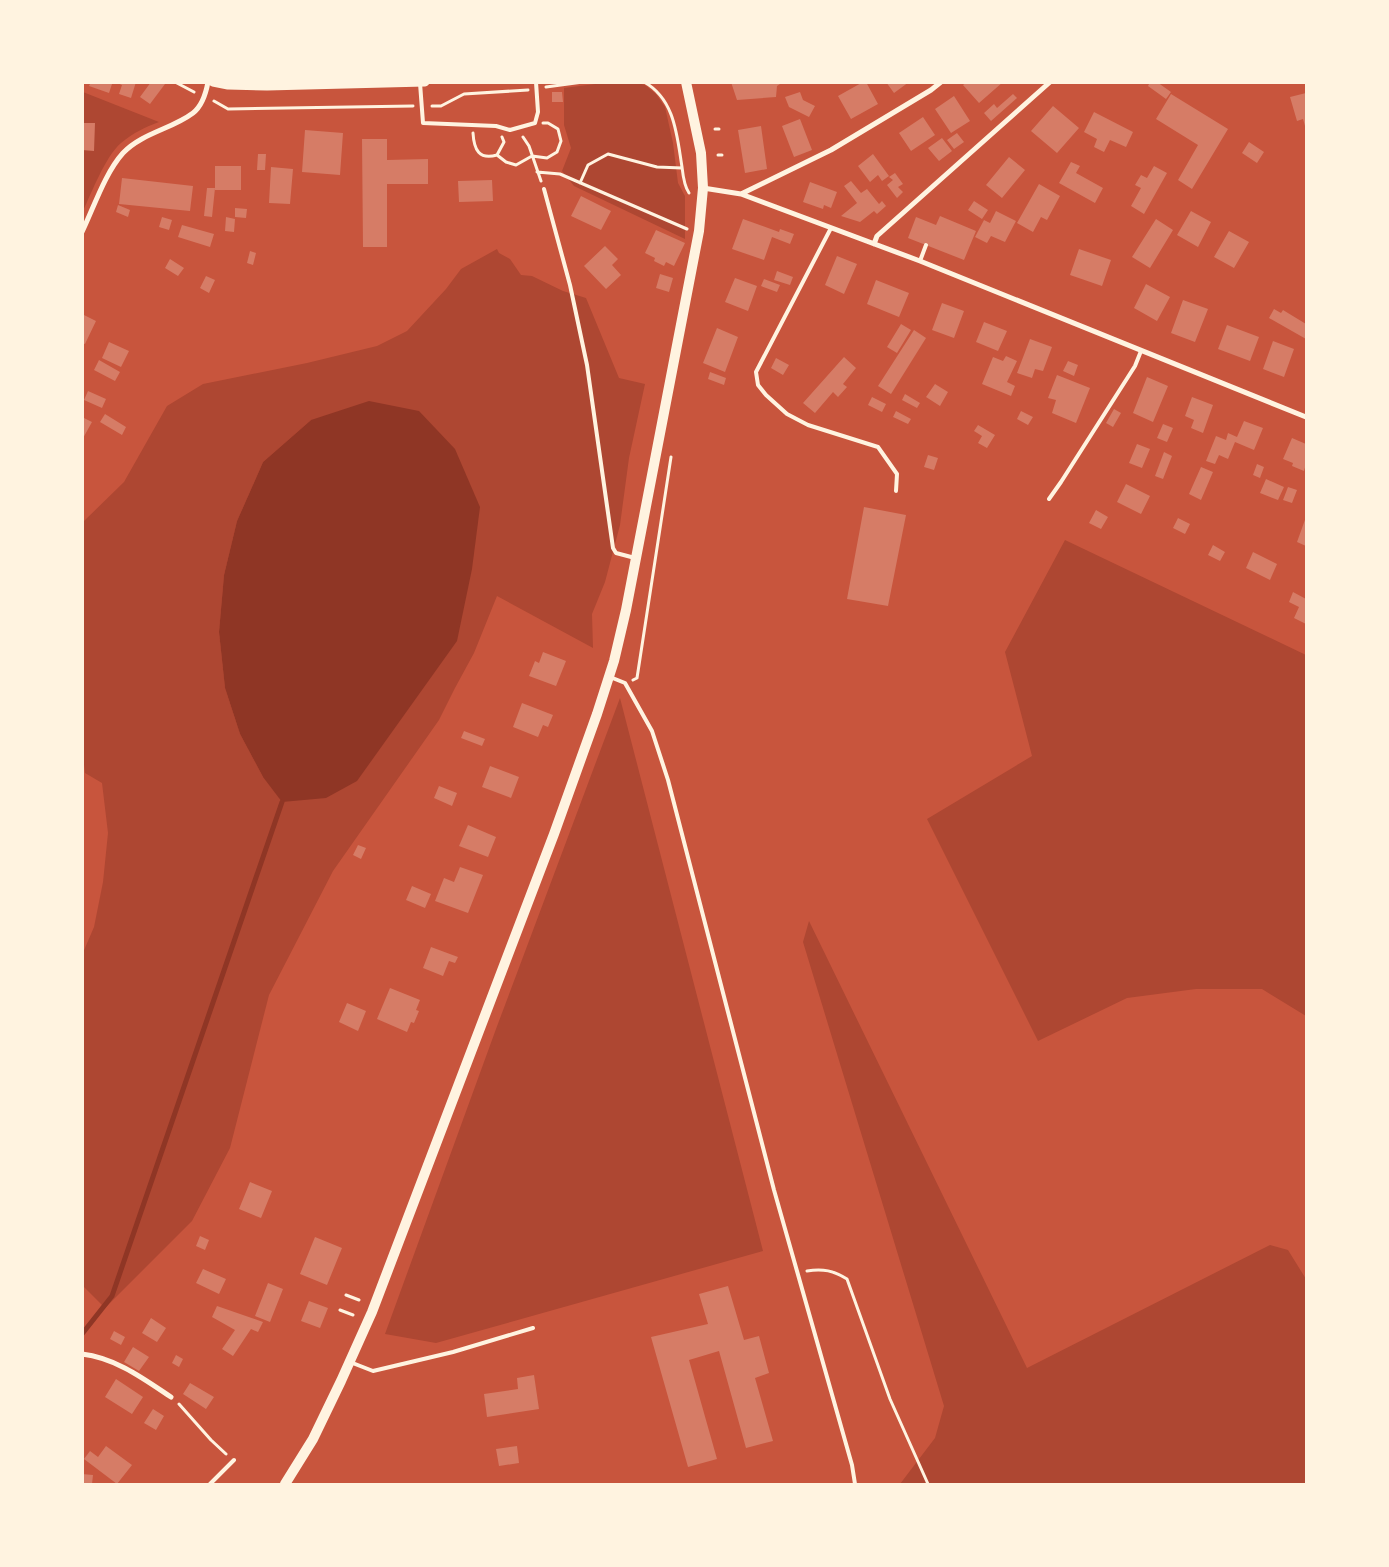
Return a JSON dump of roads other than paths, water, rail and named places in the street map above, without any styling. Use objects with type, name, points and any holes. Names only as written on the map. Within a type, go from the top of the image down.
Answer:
[{"type":"main road","points":[[285,1484],[313,1439],[350,1362],[392,1262],[577,772],[609,676],[637,559],[697,248],[703,188],[700,145],[686,82]]},
{"type":"street","points":[[82,232],[111,170],[124,153],[139,141],[194,112],[205,96],[208,82]]},
{"type":"street","points":[[213,82],[228,85],[267,86],[425,82]]},
{"type":"street","points":[[741,194],[831,150],[931,90],[941,82]]},
{"type":"street","points":[[874,244],[878,236],[1050,82]]},
{"type":"street","points":[[703,188],[741,194],[920,261],[1306,417]]},
{"type":"street","points":[[82,1354],[101,1358],[122,1366],[171,1398]]},
{"type":"lane","points":[[420,83],[423,122],[496,126],[510,130],[535,123],[538,112],[536,82]]},
{"type":"lane","points":[[544,189],[570,285],[587,365],[614,548],[616,553],[637,559]]},
{"type":"lane","points":[[831,228],[756,372],[758,385],[787,414],[808,424],[878,448],[897,474],[896,491]]},
{"type":"lane","points":[[920,261],[926,245]]},
{"type":"lane","points":[[1049,499],[1135,366],[1141,351]]},
{"type":"lane","points":[[609,676],[625,683],[652,731],[668,780],[796,1272],[856,1484]]},
{"type":"lane","points":[[350,1362],[373,1371],[453,1352],[533,1328]]},
{"type":"lane","points":[[210,1484],[234,1460]]},
{"type":"waterway","points":[[82,1334],[112,1296],[282,802]]}]
